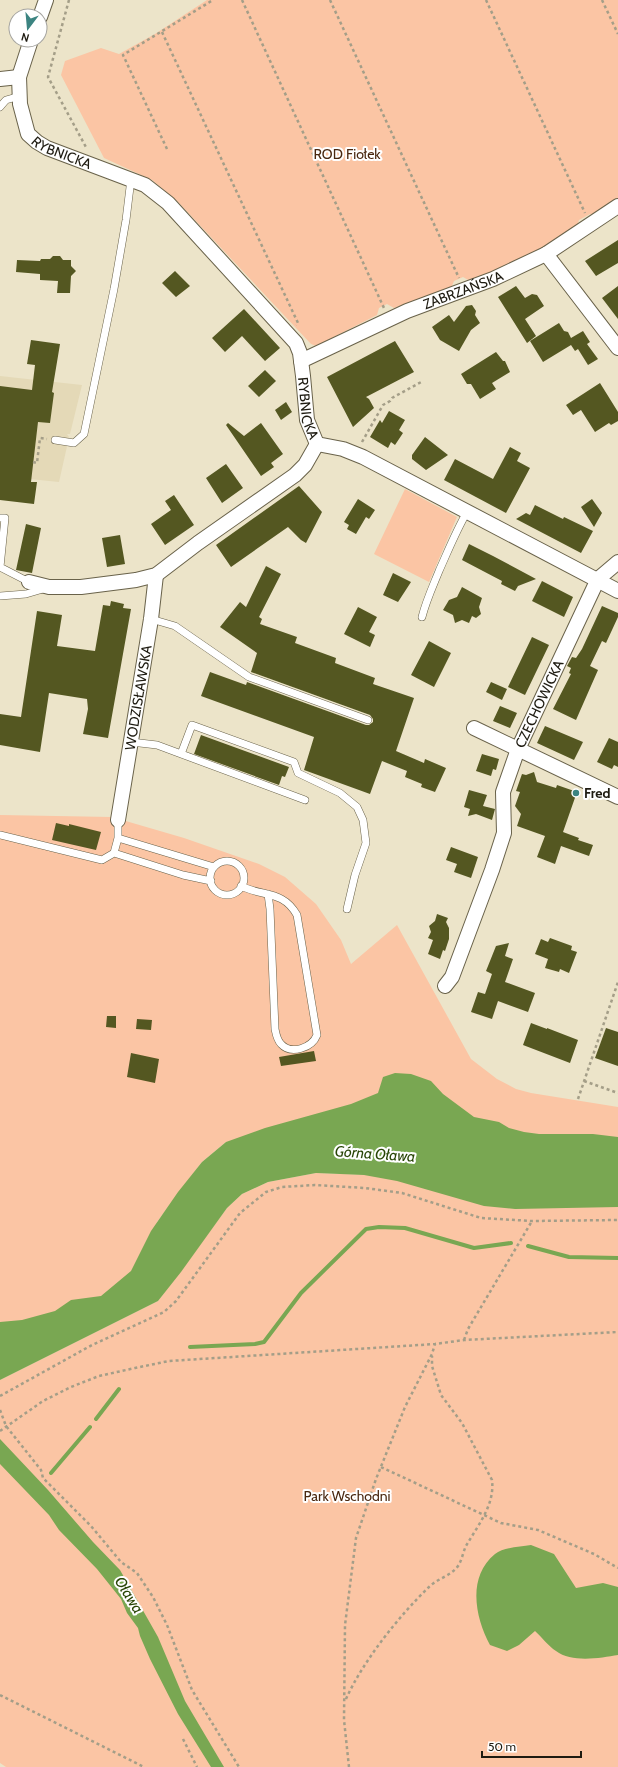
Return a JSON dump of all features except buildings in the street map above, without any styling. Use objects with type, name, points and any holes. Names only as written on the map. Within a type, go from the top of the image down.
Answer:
[{"type":"street","points":[[0,79],[19,77],[28,48]]},
{"type":"street","name":"RYBNICKA","points":[[19,77],[23,120],[28,134],[47,148],[145,185],[168,203],[282,325],[296,343],[301,361],[307,420],[317,444],[353,452],[598,579],[618,591]]},
{"type":"street","name":"ZABRZAŃSKA","points":[[301,361],[407,311],[493,279],[546,254],[618,206]]},
{"type":"street","points":[[546,254],[618,348]]},
{"type":"street","points":[[29,582],[49,587],[81,587],[136,580],[156,575],[198,542],[295,475],[305,465],[317,444]]},
{"type":"street","points":[[598,579],[618,562]]},
{"type":"street","name":"WODZISŁAWSKA","points":[[118,820],[151,619],[156,575]]},
{"type":"street","name":"CZECHOWICKA","points":[[598,579],[518,749],[618,797]]},
{"type":"street","points":[[445,986],[452,977],[492,870],[504,833],[503,792],[518,749],[474,728]]},
{"type":"lane","points":[[0,108],[6,100],[20,96]]},
{"type":"lane","points":[[56,440],[74,443],[84,434],[114,290],[126,220],[131,179]]},
{"type":"lane","points":[[422,617],[430,593],[460,523],[467,512]]},
{"type":"lane","points":[[0,518],[5,518],[0,567],[29,582]]},
{"type":"lane","points":[[0,596],[26,594],[49,587]]},
{"type":"lane","points":[[151,619],[175,626],[249,677],[368,720]]},
{"type":"lane","points":[[181,754],[192,725],[294,762],[298,773],[340,793],[357,807],[363,820],[366,843],[355,875],[347,909]]},
{"type":"lane","points":[[131,742],[157,745],[305,800]]},
{"type":"lane","points":[[0,834],[102,860],[114,853],[118,838],[118,820]]},
{"type":"lane","points":[[118,838],[214,867]]},
{"type":"lane","points":[[114,853],[183,875],[211,881]]},
{"type":"lane","points":[[226,861],[238,865],[244,876],[241,886],[236,892],[226,894],[216,890],[210,876],[214,867],[226,861]]},
{"type":"lane","points":[[241,886],[248,890],[268,894],[283,899],[292,907],[297,915],[317,1035],[309,1045],[301,1048],[292,1049],[285,1047],[277,1038],[276,1034],[268,894]]},
{"type":"path","points":[[69,0],[48,77],[88,150]]},
{"type":"path","points":[[167,149],[123,55],[213,0]]},
{"type":"path","points":[[242,0],[382,306]]},
{"type":"path","points":[[330,0],[459,279]]},
{"type":"path","points":[[486,0],[586,216]]},
{"type":"path","points":[[602,0],[618,34]]},
{"type":"path","points":[[162,32],[298,323],[294,327]]},
{"type":"path","points":[[366,435],[383,405],[392,398],[423,382]]},
{"type":"path","points":[[33,462],[37,463],[40,438],[56,440]]},
{"type":"path","points":[[578,1099],[618,982]]},
{"type":"path","points":[[584,1081],[618,1093]]},
{"type":"path","points":[[0,1396],[92,1345],[164,1312],[176,1301],[240,1214],[266,1192],[282,1187],[315,1185],[366,1188],[402,1193],[481,1218],[532,1221],[618,1220]]},
{"type":"path","points":[[464,1340],[468,1328],[532,1221]]},
{"type":"path","points":[[1,1430],[43,1401],[71,1387],[99,1376],[169,1361],[435,1344],[464,1340],[618,1332]]},
{"type":"path","points":[[349,1767],[344,1720],[346,1625],[356,1538],[381,1467],[406,1407],[432,1354],[435,1344]]},
{"type":"path","points":[[345,1701],[355,1679],[409,1606],[434,1582],[450,1574],[459,1565],[465,1548],[485,1516],[493,1488],[492,1480],[462,1423],[441,1395],[432,1366],[432,1354]]},
{"type":"path","points":[[0,1410],[6,1426],[41,1470],[43,1478],[91,1526],[121,1562],[137,1573],[153,1597],[167,1625],[192,1690],[239,1767]]},
{"type":"path","points":[[381,1467],[501,1523],[538,1530],[594,1554],[618,1568]]},
{"type":"path","points":[[0,1695],[144,1767]]},
{"type":"path","points":[[183,1739],[197,1767]]},
{"type":"shaded area","points":[[0,376],[82,385],[70,434],[67,434],[69,437],[59,482],[0,476]]},
{"type":"green space","name":"ROD Fiołek","points":[[207,0],[618,0],[618,200],[596,215],[590,214],[579,220],[577,226],[525,259],[470,281],[463,277],[454,281],[451,288],[394,308],[387,304],[379,308],[377,315],[316,346],[311,344],[178,202],[152,180],[104,158],[61,75],[65,61],[101,48],[119,54],[155,34]]},
{"type":"green space","points":[[405,489],[457,517],[429,582],[374,554]]},
{"type":"green space","points":[[0,815],[112,817],[184,838],[259,864],[285,877],[316,904],[341,940],[351,964],[397,925],[471,1059],[497,1079],[516,1089],[531,1093],[618,1107],[618,1177],[226,1142],[202,1162],[157,1222],[166,1259],[0,1360]]},
{"type":"green space","name":"Park Wschodni","points":[[316,1173],[618,1184],[618,1767],[6,1767],[0,1763],[0,1380],[158,1301],[227,1208],[242,1194],[268,1182]]},
{"type":"water","name":"Górna Oława","points":[[395,1073],[411,1074],[431,1081],[443,1094],[474,1117],[499,1122],[509,1128],[539,1134],[593,1134],[618,1137],[618,1207],[515,1209],[484,1206],[397,1181],[364,1175],[316,1173],[268,1182],[242,1194],[227,1208],[158,1301],[0,1380],[0,1322],[22,1320],[55,1311],[71,1300],[101,1296],[131,1271],[151,1231],[178,1192],[202,1162],[226,1142],[265,1128],[351,1104],[378,1093],[383,1077]]},
{"type":"water","name":"Oława","points":[[0,1439],[120,1570],[158,1637],[185,1701],[224,1767],[211,1767],[178,1714],[150,1659],[138,1628],[127,1613],[121,1599],[97,1569],[59,1530],[49,1515],[0,1464]]},
{"type":"water","points":[[531,1545],[554,1554],[576,1588],[603,1583],[618,1587],[618,1655],[586,1659],[563,1655],[553,1649],[535,1631],[519,1645],[507,1651],[490,1645],[481,1622],[476,1598],[480,1574],[486,1563],[498,1552]]},
{"type":"waterway","points":[[190,1347],[255,1344],[264,1342],[301,1293],[366,1229],[379,1227],[405,1228],[474,1248],[511,1243]]},
{"type":"waterway","points":[[528,1246],[569,1257],[618,1258]]},
{"type":"waterway","points":[[96,1419],[119,1389]]},
{"type":"waterway","points":[[51,1473],[90,1427]]},
{"type":"place","name":"Fred","points":[[576,793]]}]
